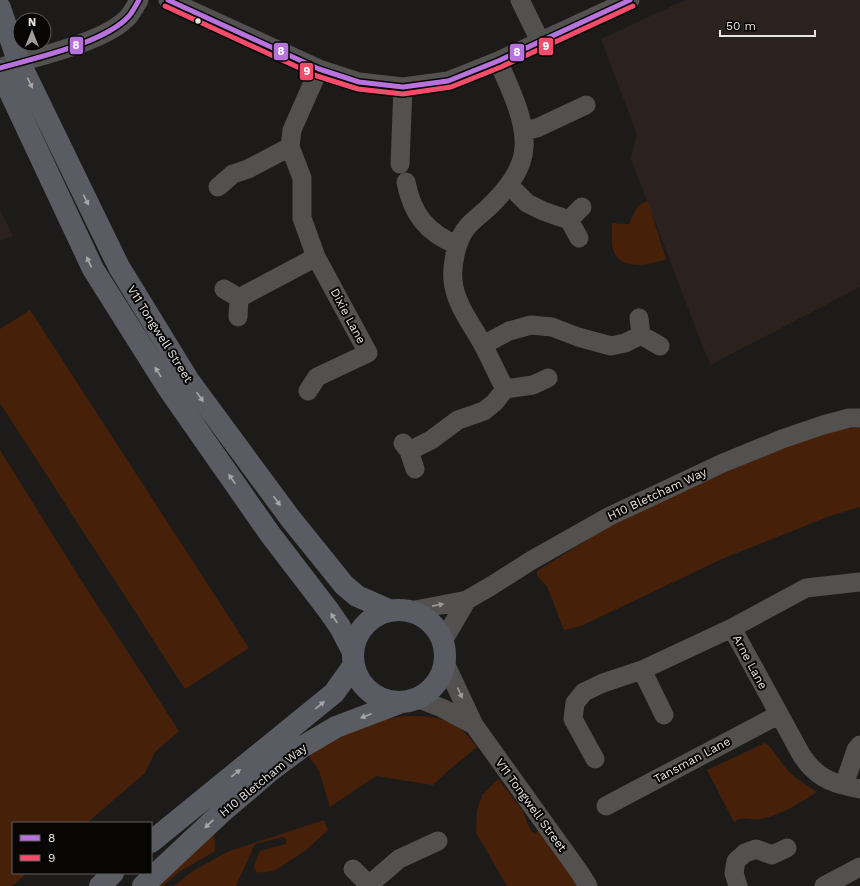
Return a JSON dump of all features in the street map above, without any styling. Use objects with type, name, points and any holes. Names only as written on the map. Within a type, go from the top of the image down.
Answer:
[{"type":"highway","name":"V11 Tongwell Street","points":[[0,8],[16,55],[119,267],[188,381],[290,518],[344,585],[357,596],[400,611]]},
{"type":"highway","name":"V11 Tongwell Street","points":[[0,69],[93,269],[168,388],[270,534],[330,611],[340,627],[353,658]]},
{"type":"highway","points":[[400,611],[419,614],[434,625],[443,641],[445,652],[444,663],[441,674],[435,684],[426,693],[409,700],[389,701],[377,696],[366,688],[358,678],[353,658],[355,640],[360,630],[368,621],[378,614],[400,611]]},
{"type":"highway","name":"H10 Bletcham Way","points":[[143,886],[222,812],[264,763],[289,729],[334,693],[353,658]]},
{"type":"highway","name":"H10 Bletcham Way","points":[[152,841],[264,763],[302,747],[336,727],[409,700]]},
{"type":"highway","points":[[100,886],[112,874]]},
{"type":"street","points":[[0,69],[81,43],[109,31],[129,16],[139,0]]},
{"type":"street","points":[[168,0],[319,69],[359,82],[403,87],[448,81],[498,61],[630,0]]},
{"type":"street","points":[[520,0],[540,42]]},
{"type":"street","points":[[498,61],[519,112],[524,131],[524,148],[519,168],[508,185],[491,206],[467,227],[457,246],[453,266],[454,286],[460,304],[505,389]]},
{"type":"street","points":[[218,187],[233,174],[248,169],[290,147],[292,130],[319,69]]},
{"type":"street","points":[[403,87],[403,173],[409,197],[417,214],[428,229],[443,240],[457,246]]},
{"type":"street","points":[[524,131],[536,128],[586,105]]},
{"type":"street","name":"Dixie Lane","points":[[290,147],[302,178],[302,218],[316,257],[368,353],[317,377],[308,391]]},
{"type":"street","points":[[508,185],[526,203],[543,211],[576,214],[579,238]]},
{"type":"street","points":[[238,317],[232,293],[316,257]]},
{"type":"street","points":[[483,345],[509,331],[532,325],[552,327],[578,337],[611,346],[625,343],[640,327],[660,346]]},
{"type":"street","points":[[415,469],[406,447],[431,440],[458,420],[484,411],[495,402],[505,389],[533,386],[548,378]]},
{"type":"street","name":"H10 Bletcham Way","points":[[400,611],[467,600],[532,560],[610,516],[723,463],[782,439],[822,425],[849,418],[860,418]]},
{"type":"street","name":"Arne Lane","points":[[852,787],[831,781],[815,772],[802,756],[778,715],[732,628],[806,588],[860,582]]},
{"type":"street","name":"H10 Bletcham Way","points":[[443,641],[467,600]]},
{"type":"street","points":[[595,759],[570,724],[575,703],[584,692],[603,683],[642,670],[732,628]]},
{"type":"street","name":"V11 Tongwell Street","points":[[444,663],[474,725],[588,886]]},
{"type":"street","points":[[642,670],[664,715]]},
{"type":"street","name":"V11 Tongwell Street","points":[[409,700],[442,708],[474,725]]},
{"type":"street","name":"Tansman Lane","points":[[606,806],[778,715]]},
{"type":"street","points":[[852,787],[856,750],[860,745]]},
{"type":"street","points":[[353,869],[369,886],[396,852],[438,841]]},
{"type":"street","points":[[738,886],[734,873],[736,861],[745,853],[756,850],[772,854],[787,848]]},
{"type":"street","points":[[824,886],[860,867]]},
{"type":"shaded area","points":[[685,0],[860,0],[860,287],[710,365],[631,159],[637,134],[601,39]]},
{"type":"shaded area","points":[[648,201],[666,259],[651,264],[642,265],[626,263],[620,260],[615,254],[612,245],[612,223],[629,224],[638,207],[644,202]]},
{"type":"shaded area","points":[[0,210],[13,236],[0,241]]},
{"type":"shaded area","points":[[30,310],[249,648],[185,689],[0,403],[0,329]]},
{"type":"shaded area","points":[[842,428],[860,428],[860,507],[830,516],[724,558],[581,626],[564,630],[547,586],[537,576],[537,571],[608,527],[665,498],[772,452]]},
{"type":"shaded area","points":[[0,450],[74,569],[179,731],[155,752],[145,773],[88,822],[12,822],[12,874],[26,874],[12,886],[0,886]]},
{"type":"shaded area","points":[[403,716],[427,717],[445,720],[461,730],[477,747],[433,785],[376,776],[330,807],[319,771],[305,751],[374,721]]},
{"type":"shaded area","points":[[765,743],[771,748],[792,775],[817,792],[776,815],[761,819],[741,819],[734,822],[707,770]]},
{"type":"shaded area","points":[[498,779],[523,811],[528,825],[534,834],[541,829],[579,886],[507,886],[476,833],[477,811],[482,795]]},
{"type":"shaded area","points":[[324,820],[328,830],[305,851],[274,871],[257,873],[254,866],[260,851],[285,844],[287,840],[283,837],[255,844],[236,886],[174,886],[193,871],[227,852]]},
{"type":"shaded area","points":[[214,833],[215,851],[179,872],[163,886],[155,886]]},
{"type":"transit line","name":"8","points":[[0,68],[69,48],[104,34],[118,26],[129,16],[139,0]]},
{"type":"transit line","name":"8","points":[[168,0],[319,69],[359,82],[403,87],[448,81],[498,61],[630,0]]},
{"type":"transit line","name":"9","points":[[165,6],[317,76],[358,89],[403,94],[451,87],[501,67],[633,6]]}]
